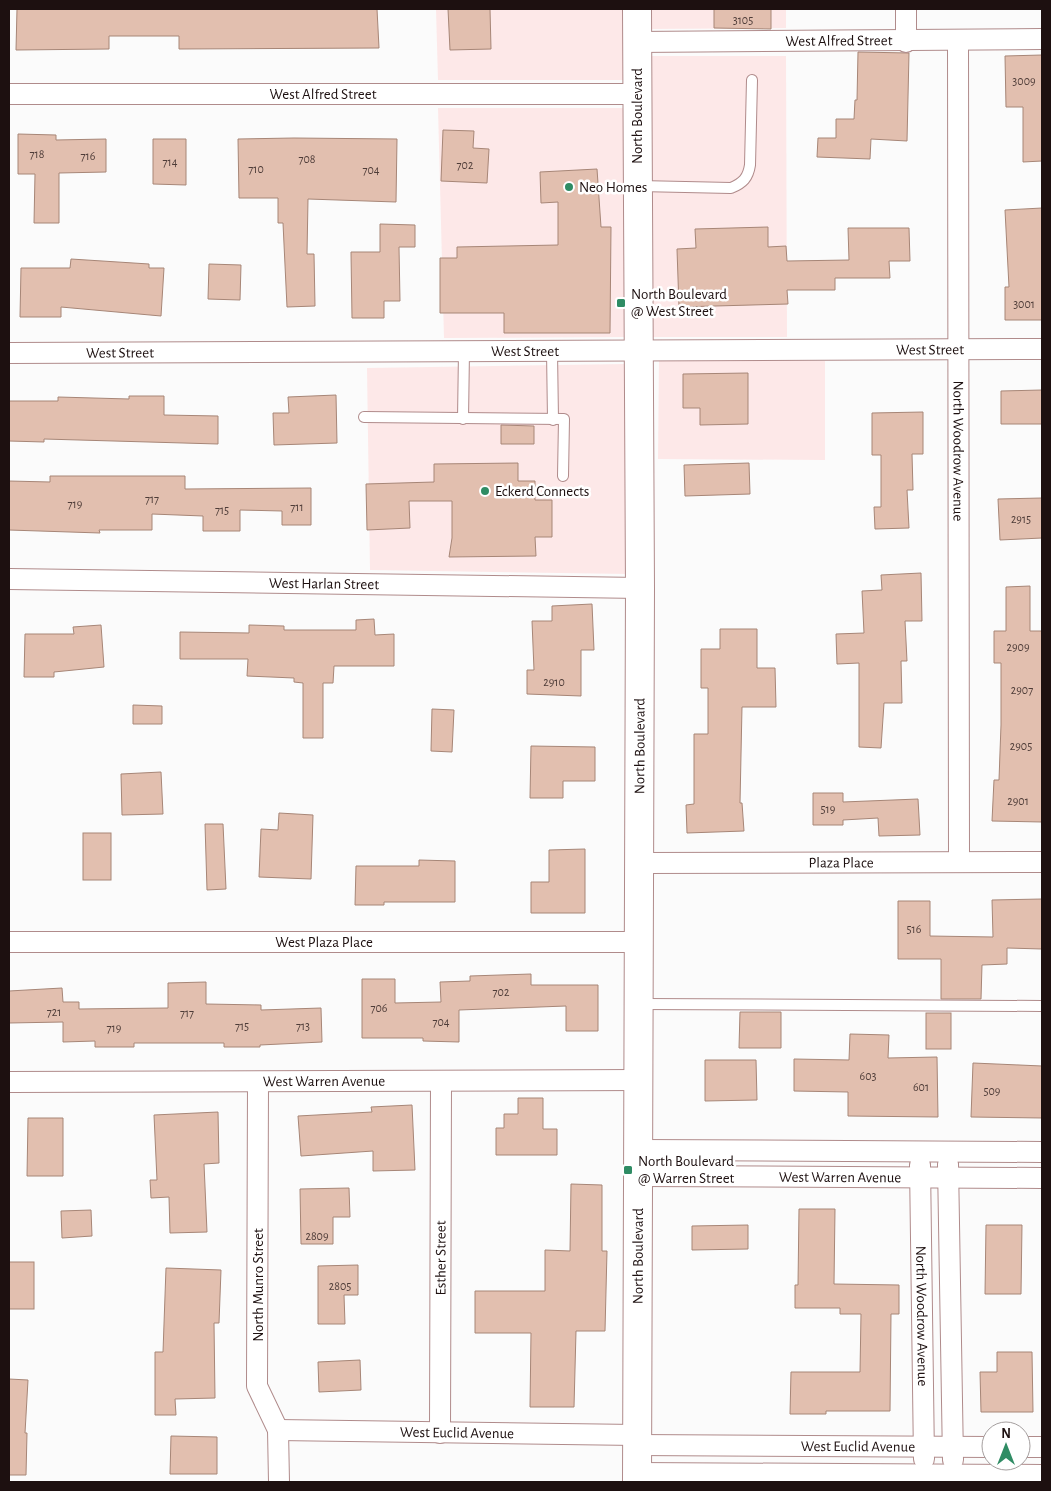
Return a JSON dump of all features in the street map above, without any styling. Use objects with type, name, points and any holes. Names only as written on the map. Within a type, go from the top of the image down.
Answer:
[{"type":"street","name":"North Boulevard","points":[[637,9],[640,588],[640,1080],[637,1478]]},
{"type":"street","points":[[906,9],[906,42]]},
{"type":"street","name":"West Alfred Street","points":[[637,42],[906,42],[1042,39]]},
{"type":"street","name":"North Woodrow Avenue","points":[[958,40],[959,862]]},
{"type":"street","name":"West Alfred Street","points":[[9,94],[637,94]]},
{"type":"street","name":"West Street","points":[[9,353],[1042,349]]},
{"type":"street","name":"West Harlan Street","points":[[9,579],[640,588]]},
{"type":"street","name":"Plaza Place","points":[[640,863],[1042,862]]},
{"type":"street","name":"West Plaza Place","points":[[9,942],[640,942]]},
{"type":"street","name":"West Warren Avenue","points":[[9,1082],[258,1083],[640,1080]]},
{"type":"street","name":"Esther Street","points":[[440,1433],[441,1082]]},
{"type":"street","name":"North Munro Street","points":[[258,1083],[257,1386],[278,1430],[279,1482]]},
{"type":"street","name":"North Woodrow Avenue","points":[[920,1151],[924,1478]]},
{"type":"street","name":"West Warren Avenue","points":[[639,1164],[920,1151],[1042,1152]]},
{"type":"street","name":"North Woodrow Avenue","points":[[948,1151],[953,1478]]},
{"type":"street","name":"West Warren Avenue","points":[[639,1164],[921,1177],[1042,1178]]},
{"type":"street","name":"West Euclid Avenue","points":[[278,1430],[981,1447]]},
{"type":"street","name":"West Euclid Avenue","points":[[637,1478],[953,1478],[1042,1475]]},
{"type":"lane","points":[[638,186],[731,188],[740,184],[748,176],[750,166],[752,80]]},
{"type":"lane","points":[[463,419],[464,351]]},
{"type":"lane","points":[[552,351],[553,420]]},
{"type":"lane","points":[[364,417],[564,419],[563,476]]},
{"type":"lane","points":[[640,1004],[1042,1006]]},
{"type":"shaded area","points":[[436,9],[625,9],[625,80],[438,80]]},
{"type":"shaded area","points":[[649,9],[786,9],[786,28],[649,29]]},
{"type":"shaded area","points":[[649,56],[786,56],[787,337],[650,337]]},
{"type":"shaded area","points":[[438,108],[625,108],[626,337],[444,338]]},
{"type":"shaded area","points":[[659,360],[825,361],[825,460],[658,459]]},
{"type":"shaded area","points":[[626,364],[628,574],[370,570],[367,368]]},
{"type":"building","points":[[17,9],[377,9],[379,48],[179,49],[179,36],[109,36],[109,49],[16,50]]},
{"type":"building","points":[[448,9],[490,9],[491,49],[450,50]]},
{"type":"building","points":[[714,9],[771,9],[771,29],[714,28]]},
{"type":"building","points":[[858,52],[909,53],[907,141],[871,139],[870,159],[817,157],[818,138],[836,138],[836,119],[854,119],[855,100],[857,100]]},
{"type":"building","points":[[1042,55],[1042,161],[1023,162],[1023,107],[1006,107],[1005,56]]},
{"type":"building","points":[[443,130],[474,131],[473,148],[489,149],[487,183],[441,181]]},
{"type":"building","points":[[18,134],[56,135],[56,140],[106,139],[106,172],[59,173],[59,223],[34,223],[35,174],[18,174]]},
{"type":"building","points":[[153,139],[186,139],[186,185],[153,184]]},
{"type":"building","points":[[238,139],[397,139],[396,202],[308,199],[307,254],[314,254],[315,306],[287,307],[283,223],[278,223],[278,198],[239,198]]},
{"type":"building","points":[[597,169],[601,227],[611,227],[610,333],[504,333],[504,313],[440,313],[440,258],[457,258],[457,247],[558,245],[558,202],[541,203],[540,172]]},
{"type":"building","points":[[1042,208],[1042,320],[1005,320],[1005,287],[1009,287],[1005,210]]},
{"type":"building","points":[[380,224],[415,225],[415,247],[399,247],[400,301],[384,301],[384,318],[352,318],[351,252],[380,252]]},
{"type":"building","points":[[768,227],[768,247],[786,246],[787,261],[849,260],[848,228],[909,228],[910,261],[889,261],[890,278],[835,278],[835,290],[787,290],[788,304],[679,307],[677,249],[696,248],[695,229]]},
{"type":"building","points":[[71,259],[149,264],[149,268],[164,268],[161,316],[61,307],[61,317],[20,317],[21,268],[70,268]]},
{"type":"building","points":[[209,264],[241,265],[240,300],[208,299]]},
{"type":"building","points":[[748,373],[748,424],[700,425],[700,408],[683,408],[683,374]]},
{"type":"building","points":[[1042,390],[1042,424],[1001,424],[1001,391]]},
{"type":"building","points":[[336,395],[337,443],[274,445],[273,413],[289,413],[288,397]]},
{"type":"building","points":[[129,396],[164,396],[164,415],[218,416],[218,444],[44,439],[44,442],[9,441],[9,401],[58,401],[58,397],[129,399]]},
{"type":"building","points":[[923,412],[923,454],[912,454],[913,490],[907,490],[909,528],[875,529],[874,507],[881,507],[881,455],[872,455],[872,413]]},
{"type":"building","points":[[501,425],[534,426],[534,444],[501,444]]},
{"type":"building","name":"Eckerd Connects","points":[[518,463],[518,481],[535,481],[535,500],[552,500],[552,537],[535,537],[536,556],[449,557],[452,538],[452,501],[409,501],[410,528],[367,530],[366,484],[434,482],[434,464]]},
{"type":"building","points":[[749,463],[750,494],[685,496],[684,465]]},
{"type":"building","points":[[50,476],[185,476],[185,489],[311,488],[311,525],[282,525],[282,511],[240,510],[240,531],[203,531],[203,516],[152,514],[152,530],[99,530],[100,533],[9,530],[9,481],[50,482]]},
{"type":"building","points":[[1042,498],[1042,538],[1000,540],[998,499]]},
{"type":"building","points":[[921,573],[922,621],[905,621],[907,661],[901,661],[902,703],[884,703],[881,748],[859,747],[859,663],[837,664],[836,634],[864,633],[862,591],[882,590],[881,575]]},
{"type":"building","points":[[1030,586],[1030,631],[1042,631],[1042,822],[992,821],[994,780],[999,780],[1001,725],[1001,663],[994,663],[994,631],[1006,631],[1006,587]]},
{"type":"building","points":[[592,604],[594,650],[581,650],[581,696],[527,694],[527,670],[534,670],[532,621],[552,621],[552,606]]},
{"type":"building","points":[[374,619],[375,635],[394,634],[394,666],[334,666],[333,683],[323,683],[323,738],[303,738],[303,683],[294,682],[294,678],[247,676],[248,659],[180,659],[180,632],[249,633],[249,625],[284,626],[284,630],[356,630],[356,620]]},
{"type":"building","points":[[101,625],[104,667],[54,672],[54,677],[24,677],[25,634],[74,634],[73,627]]},
{"type":"building","points":[[720,629],[757,629],[757,668],[775,668],[776,707],[742,707],[740,803],[742,803],[744,831],[687,833],[686,805],[694,804],[694,734],[708,734],[708,688],[701,688],[701,649],[720,649]]},
{"type":"building","points":[[133,705],[162,706],[162,724],[133,724]]},
{"type":"building","points":[[432,709],[454,710],[452,752],[431,751]]},
{"type":"building","points":[[531,746],[595,747],[595,781],[563,781],[563,798],[530,798]]},
{"type":"building","points":[[161,772],[163,814],[122,815],[121,774]]},
{"type":"building","points":[[813,793],[843,793],[843,802],[918,799],[920,835],[879,836],[878,818],[843,820],[843,825],[813,825]]},
{"type":"building","points":[[279,813],[313,815],[311,879],[259,877],[261,829],[278,830]]},
{"type":"building","points":[[205,824],[223,824],[226,889],[207,890]]},
{"type":"building","points":[[83,833],[111,833],[111,880],[83,880]]},
{"type":"building","points":[[585,849],[585,913],[531,913],[531,882],[549,882],[549,850]]},
{"type":"building","points":[[419,860],[455,861],[455,902],[384,902],[384,905],[355,905],[356,866],[419,866]]},
{"type":"building","points":[[1042,899],[1042,949],[1007,948],[1007,964],[982,965],[981,999],[941,999],[941,959],[898,959],[898,901],[930,901],[930,936],[993,937],[992,900]]},
{"type":"building","points":[[531,974],[531,985],[598,985],[598,1031],[566,1031],[566,1006],[459,1010],[459,1042],[423,1041],[423,1038],[362,1038],[362,979],[395,979],[395,1003],[441,1002],[440,982],[470,981],[470,976]]},
{"type":"building","points":[[206,982],[206,1004],[261,1005],[261,1010],[321,1008],[322,1042],[260,1045],[260,1047],[224,1047],[224,1043],[134,1043],[134,1047],[95,1047],[95,1041],[63,1042],[63,1022],[9,1023],[9,991],[62,988],[63,1002],[79,1002],[79,1009],[168,1008],[168,983]]},
{"type":"building","points":[[740,1012],[781,1012],[781,1048],[739,1048]]},
{"type":"building","points":[[926,1013],[951,1013],[951,1049],[926,1049]]},
{"type":"building","points":[[850,1034],[889,1035],[888,1058],[937,1057],[938,1117],[848,1116],[848,1092],[794,1091],[794,1059],[849,1060]]},
{"type":"building","points":[[705,1060],[756,1060],[757,1100],[705,1101]]},
{"type":"building","points":[[973,1063],[1042,1066],[1042,1118],[971,1117]]},
{"type":"building","points":[[518,1098],[543,1098],[543,1129],[557,1129],[557,1155],[496,1155],[496,1128],[504,1128],[504,1114],[518,1114]]},
{"type":"building","points":[[412,1105],[415,1170],[373,1171],[373,1151],[301,1156],[298,1116],[372,1112],[371,1107]]},
{"type":"building","points":[[218,1112],[219,1163],[204,1164],[207,1232],[170,1233],[169,1197],[151,1198],[150,1180],[157,1180],[154,1115]]},
{"type":"building","points":[[28,1118],[63,1118],[63,1176],[27,1176]]},
{"type":"building","points":[[571,1184],[602,1185],[602,1251],[607,1251],[605,1331],[576,1331],[574,1407],[530,1407],[531,1333],[475,1333],[475,1291],[545,1291],[545,1250],[570,1251]]},
{"type":"building","points":[[349,1188],[350,1217],[333,1217],[333,1244],[301,1244],[300,1189]]},
{"type":"building","points":[[799,1209],[835,1209],[834,1284],[899,1285],[899,1314],[891,1314],[890,1411],[826,1411],[826,1414],[790,1414],[791,1372],[860,1372],[861,1314],[840,1314],[840,1308],[795,1308],[795,1285],[798,1285]]},
{"type":"building","points":[[91,1210],[92,1236],[62,1238],[61,1211]]},
{"type":"building","points":[[748,1225],[748,1249],[692,1250],[692,1226]]},
{"type":"building","points":[[986,1225],[1022,1225],[1021,1294],[985,1294]]},
{"type":"building","points":[[9,1262],[34,1262],[34,1309],[9,1309]]},
{"type":"building","points":[[358,1265],[358,1295],[344,1295],[345,1324],[318,1324],[318,1266]]},
{"type":"building","points":[[166,1268],[221,1270],[219,1323],[214,1323],[215,1398],[175,1399],[176,1415],[155,1415],[155,1352],[163,1352]]},
{"type":"building","points":[[997,1352],[1032,1352],[1033,1412],[981,1412],[980,1372],[997,1372]]},
{"type":"building","points":[[360,1360],[361,1390],[319,1392],[318,1362]]},
{"type":"building","points":[[9,1379],[28,1380],[25,1433],[27,1433],[26,1475],[9,1475]]},
{"type":"building","points":[[171,1436],[217,1437],[217,1474],[170,1474]]},
{"type":"place","name":"Neo Homes","points":[[569,187]]},
{"type":"place","name":"North Boulevard @ West Street","points":[[621,303]]},
{"type":"place","name":"Eckerd Connects","points":[[485,491]]},
{"type":"place","name":"North Boulevard @ Warren Street","points":[[628,1170]]}]
